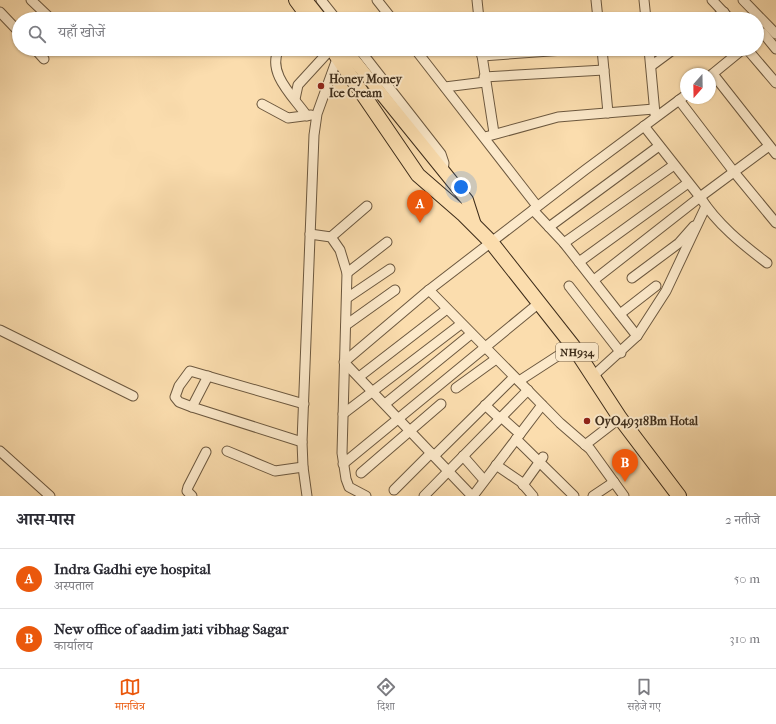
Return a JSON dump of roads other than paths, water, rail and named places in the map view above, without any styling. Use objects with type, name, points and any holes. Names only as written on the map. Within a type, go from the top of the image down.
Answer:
[{"type":"highway","points":[[296,0],[307,12]]},
{"type":"highway","name":"NH934","points":[[339,56],[418,176],[491,242],[573,346],[620,418],[679,496]]},
{"type":"main road","points":[[306,0],[310,12]]},
{"type":"main road","points":[[341,56],[432,157],[467,200],[475,226]]},
{"type":"street","points":[[31,0],[44,12]]},
{"type":"street","points":[[321,0],[330,12]]},
{"type":"street","points":[[380,0],[388,12]]},
{"type":"street","points":[[477,0],[478,12]]},
{"type":"street","points":[[596,0],[597,12]]},
{"type":"street","points":[[644,0],[645,12]]},
{"type":"street","points":[[712,0],[724,12]]},
{"type":"street","points":[[743,0],[755,12]]},
{"type":"street","points":[[0,12],[12,25]]},
{"type":"street","points":[[764,21],[773,30]]},
{"type":"street","points":[[764,39],[776,49]]},
{"type":"street","points":[[41,56],[44,59]]},
{"type":"street","points":[[277,56],[275,65],[278,76],[294,98],[312,115]]},
{"type":"street","points":[[294,98],[298,85],[330,56]]},
{"type":"street","points":[[307,496],[302,468],[302,442],[314,135],[312,115],[334,56]]},
{"type":"street","points":[[364,56],[441,154],[444,163],[443,172]]},
{"type":"street","points":[[421,56],[445,86],[489,135],[535,208],[549,227],[594,280],[637,336]]},
{"type":"street","points":[[482,56],[489,135]]},
{"type":"street","points":[[603,56],[608,113]]},
{"type":"street","points":[[650,56],[655,113]]},
{"type":"street","points":[[651,66],[665,56]]},
{"type":"street","points":[[716,71],[734,56]]},
{"type":"street","points":[[753,56],[776,84]]},
{"type":"street","points":[[445,86],[484,80],[604,70]]},
{"type":"street","points":[[716,81],[776,154]]},
{"type":"street","points":[[344,362],[430,290],[491,242],[644,126],[655,113],[680,99]]},
{"type":"street","points":[[262,104],[288,118],[312,115]]},
{"type":"street","points":[[686,104],[734,172],[776,223]]},
{"type":"street","points":[[489,135],[558,117],[608,113],[655,113]]},
{"type":"street","points":[[644,126],[706,206],[730,233],[767,263]]},
{"type":"street","points":[[549,227],[659,146]]},
{"type":"street","points":[[594,280],[700,197],[769,146]]},
{"type":"street","points":[[564,243],[674,165]]},
{"type":"street","points":[[579,262],[688,183]]},
{"type":"street","points":[[331,237],[367,206]]},
{"type":"street","points":[[592,377],[637,336],[666,291],[706,206]]},
{"type":"street","points":[[632,278],[679,243],[700,219]]},
{"type":"street","points":[[310,234],[331,237],[340,250],[347,273],[343,464],[349,487],[366,496]]},
{"type":"street","points":[[347,273],[387,242]]},
{"type":"street","points":[[347,298],[390,269]]},
{"type":"street","points":[[569,286],[621,352]]},
{"type":"street","points":[[620,314],[656,286]]},
{"type":"street","points":[[346,325],[395,290]]},
{"type":"street","points":[[430,290],[461,324],[542,405],[585,445],[624,496]]},
{"type":"street","points":[[343,464],[539,303]]},
{"type":"street","points":[[359,377],[447,309]]},
{"type":"street","points":[[343,414],[461,324]]},
{"type":"street","points":[[0,330],[133,396]]},
{"type":"street","points":[[385,404],[471,334]]},
{"type":"street","points":[[394,490],[485,405],[516,379],[573,346]]},
{"type":"street","points":[[456,388],[496,359]]},
{"type":"street","points":[[344,362],[472,496],[542,405]]},
{"type":"street","points":[[302,442],[192,407],[177,400],[175,397],[179,386],[190,371],[304,404]]},
{"type":"street","points":[[192,407],[208,376]]},
{"type":"street","points":[[424,496],[528,390]]},
{"type":"street","points":[[361,472],[441,404]]},
{"type":"street","points":[[485,405],[493,414],[499,418],[501,417],[574,496]]},
{"type":"street","points":[[585,445],[620,418]]},
{"type":"street","points":[[0,451],[50,496]]},
{"type":"street","points":[[227,451],[275,471],[302,468]]},
{"type":"street","points":[[192,496],[187,491],[188,487],[206,452]]},
{"type":"street","points":[[463,456],[484,480]]},
{"type":"street","points":[[524,485],[541,460]]},
{"type":"street","points":[[496,465],[524,485],[533,496]]},
{"type":"street","points":[[593,496],[614,482]]},
{"type":"place","name":"Honey Money Ice Cream","points":[[321,86]]},
{"type":"place","name":"Indra Gadhi eye hospital","points":[[420,223]]},
{"type":"place","name":"OyO49318Bm Hotal","points":[[587,421]]},
{"type":"place","name":"New office of aadim jati vibhag Sagar","points":[[625,482]]}]
